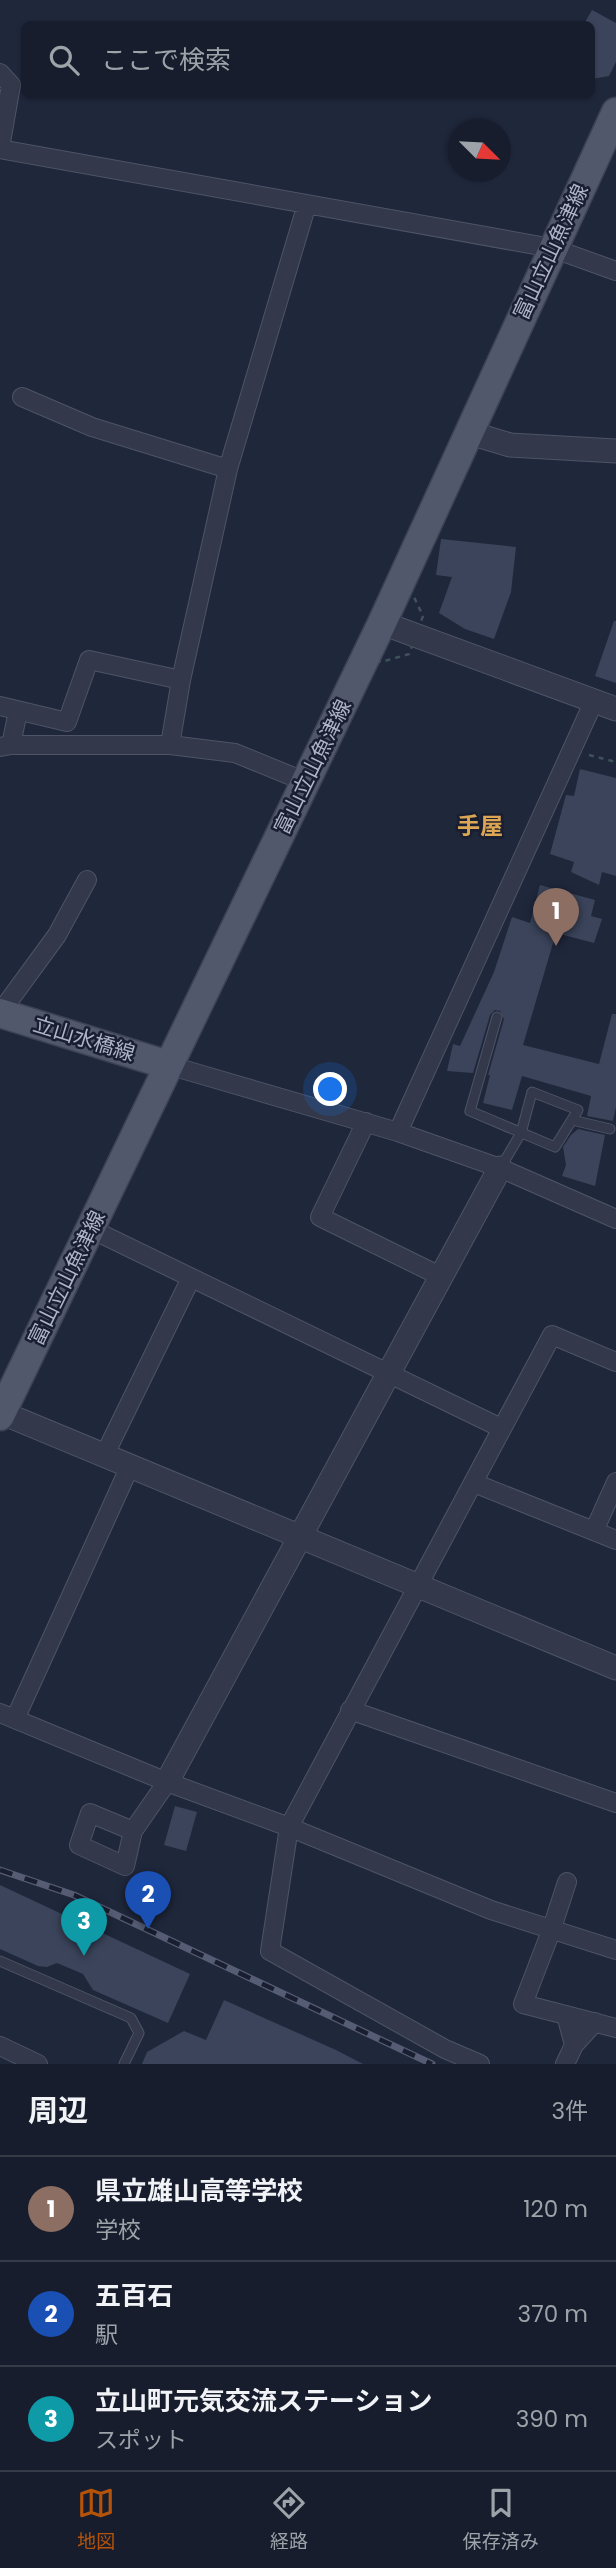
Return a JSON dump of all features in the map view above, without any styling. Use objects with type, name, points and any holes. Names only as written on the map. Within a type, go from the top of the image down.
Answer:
[{"type":"main road","name":"富山立山魚津線","points":[[1,1414],[382,623],[616,112]]},
{"type":"main road","name":"立山水橋線","points":[[0,1013],[168,1065]]},
{"type":"street","points":[[0,73],[11,85],[0,148],[552,248],[616,271]]},
{"type":"street","points":[[170,746],[181,680],[228,469],[307,204]]},
{"type":"street","points":[[22,397],[92,426],[228,469]]},
{"type":"street","points":[[470,433],[510,445],[616,451]]},
{"type":"street","points":[[382,623],[616,709]]},
{"type":"street","points":[[0,705],[67,722],[89,660],[181,680]]},
{"type":"street","points":[[398,1132],[594,701]]},
{"type":"street","points":[[18,711],[5,746],[170,746],[235,753],[306,782]]},
{"type":"street","points":[[0,1013],[57,934],[87,880]]},
{"type":"street","points":[[168,1065],[398,1132],[500,1168],[616,1219]]},
{"type":"street","points":[[366,1122],[320,1217],[442,1277]]},
{"type":"street","points":[[133,1831],[167,1782],[500,1168]]},
{"type":"street","points":[[91,1229],[501,1428]]},
{"type":"street","points":[[104,1456],[191,1278]]},
{"type":"street","points":[[480,2064],[445,2049],[271,1951],[289,1827],[552,1335],[616,1362]]},
{"type":"street","points":[[1,1414],[616,1668]]},
{"type":"street","points":[[130,1466],[7,1716],[491,1910],[616,1950]]},
{"type":"street","points":[[594,1531],[616,1482]]},
{"type":"street","points":[[474,1483],[616,1540]]},
{"type":"street","points":[[350,1710],[616,1803]]},
{"type":"street","points":[[567,1882],[523,2004],[616,2028]]},
{"type":"street","points":[[566,2015],[574,2045]]},
{"type":"street","points":[[565,2064],[574,2045],[595,2022]]},
{"type":"street","points":[[0,2046],[38,2064]]},
{"type":"lane","points":[[497,1017],[470,1111],[521,1133],[555,1147],[578,1110],[532,1092],[521,1133],[500,1168]]},
{"type":"lane","points":[[572,1120],[610,1129]]},
{"type":"lane","points":[[0,1961],[131,2018],[139,2033],[124,2064]]},
{"type":"path","points":[[571,750],[616,762]]},
{"type":"building","points":[[592,10],[616,23],[616,62],[609,76],[595,78],[595,21],[586,21]]},
{"type":"building","points":[[441,539],[516,547],[511,592],[494,639],[465,629],[439,613],[452,577],[436,575]]},
{"type":"building","points":[[616,621],[616,683],[595,676]]},
{"type":"building","points":[[580,769],[616,778],[616,876],[602,872],[599,885],[571,872],[574,862],[550,854],[566,795],[574,796]]},
{"type":"building","points":[[540,885],[595,900],[591,916],[602,919],[594,943],[556,933],[523,1045],[599,1064],[612,1014],[616,1014],[616,1107],[613,1121],[587,1116],[591,1096],[522,1076],[512,1110],[483,1103],[504,1019],[500,1011],[495,1010],[490,1015],[473,1073],[447,1071],[453,1044],[460,1046],[494,972],[512,917],[530,923]]},
{"type":"building","points":[[578,1129],[605,1135],[595,1186],[562,1176],[566,1165],[563,1147]]},
{"type":"building","points":[[175,1806],[197,1812],[186,1851],[164,1845]]},
{"type":"building","points":[[0,1885],[190,1974],[168,2023],[93,1990],[83,1974],[57,1963],[47,1967],[38,1966],[0,1949]]},
{"type":"building","points":[[224,2000],[363,2064],[142,2064],[147,2052],[184,2031],[206,2040]]},
{"type":"railway","points":[[0,1870],[74,1895],[432,2064]]},
{"type":"place","name":"県立雄山高等学校","points":[[556,946]]},
{"type":"place","name":"五百石","points":[[148,1929]]},
{"type":"place","name":"立山町元気交流ステーション","points":[[84,1956]]},
{"type":"district","name":"手屋","points":[[480,826]]}]
